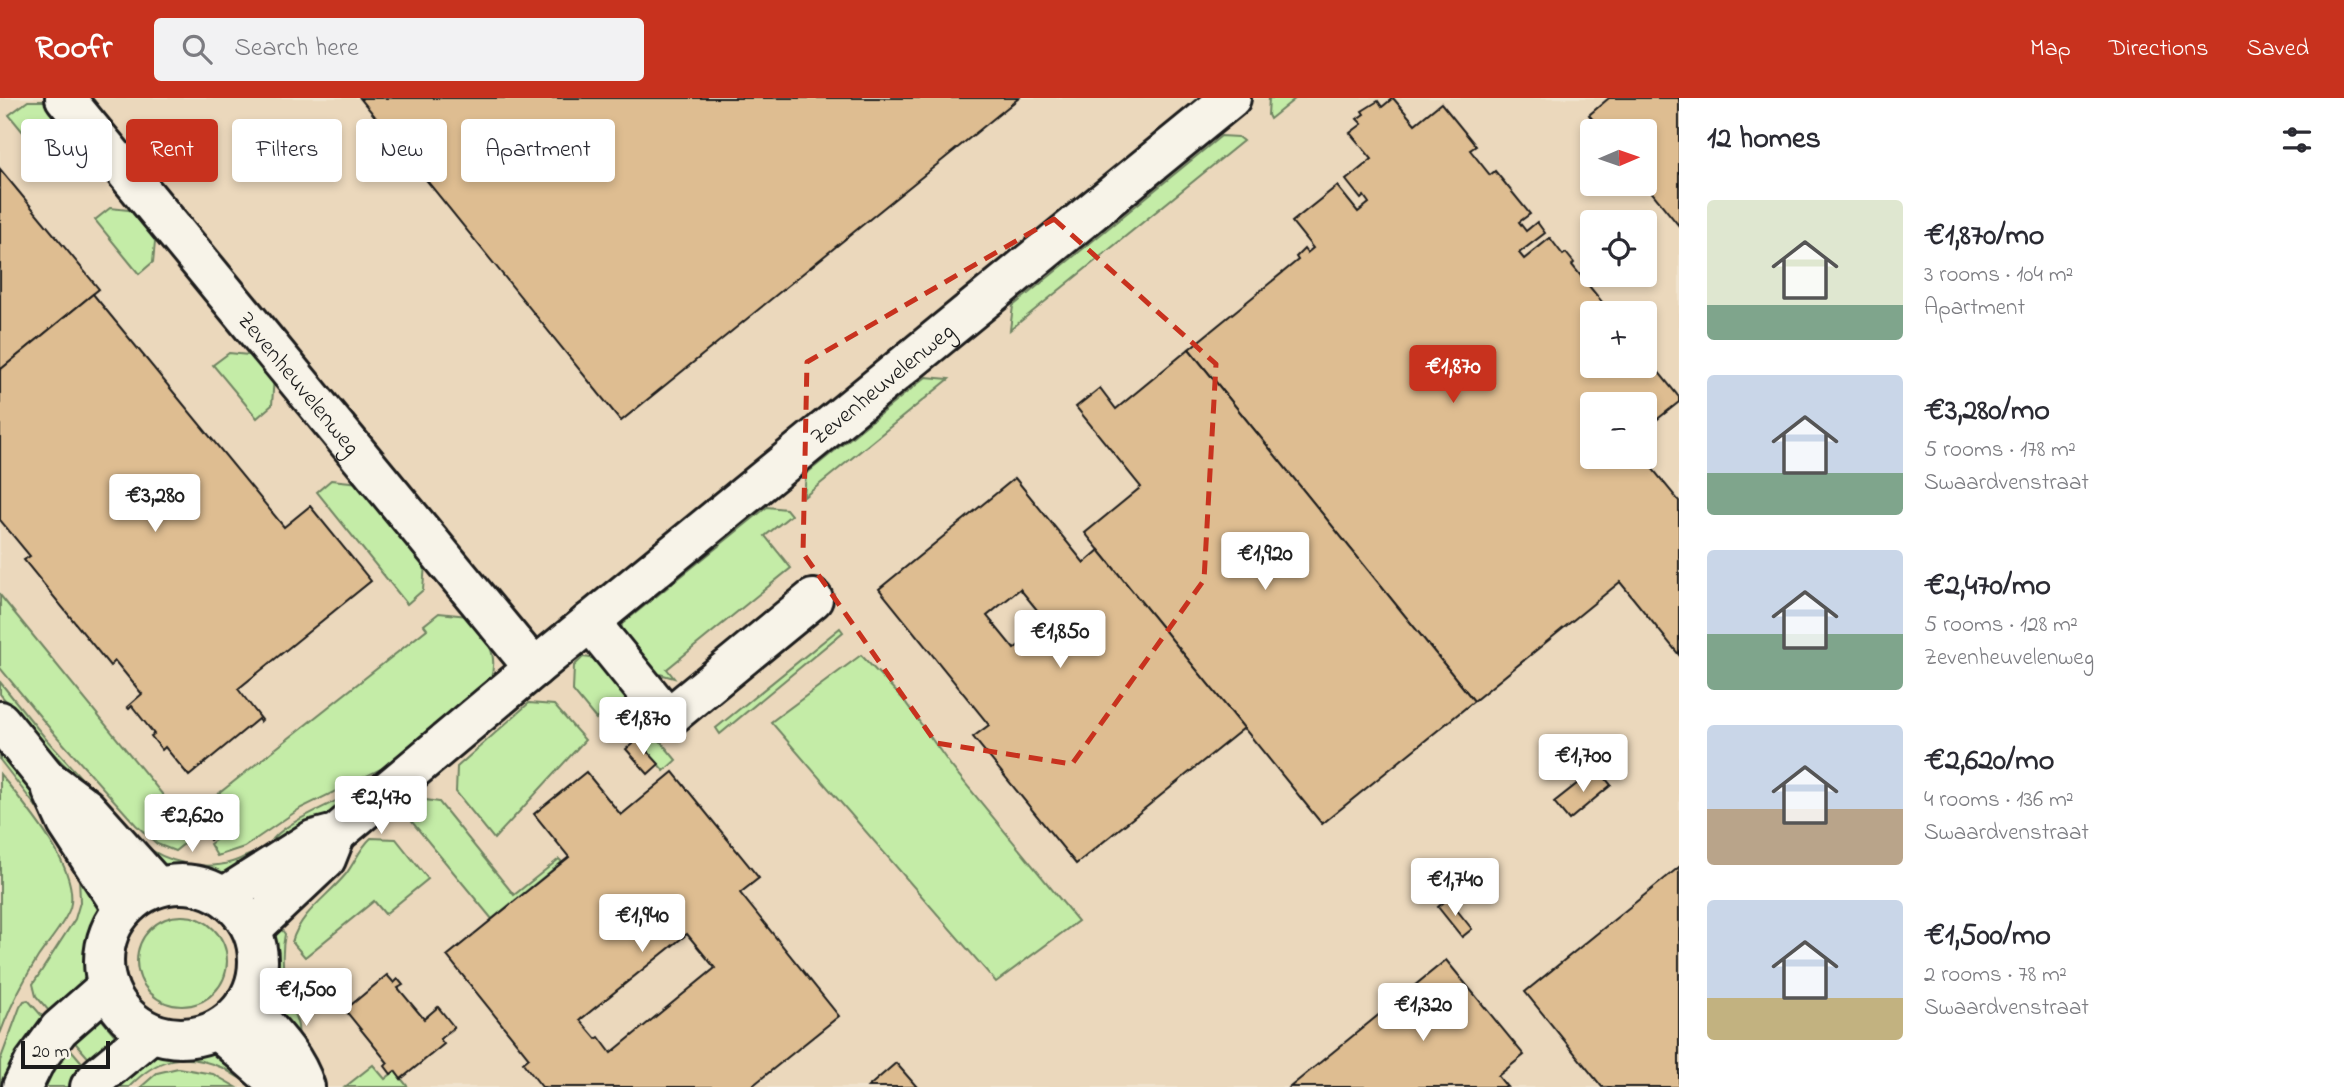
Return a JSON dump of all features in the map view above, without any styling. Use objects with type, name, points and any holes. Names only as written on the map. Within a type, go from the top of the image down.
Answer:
[{"type":"street","name":"Zevenheuvelenweg","points":[[65,98],[534,668]]},
{"type":"street","name":"Zevenheuvelenweg","points":[[225,896],[313,840],[336,834],[534,668],[1231,98]]},
{"type":"street","points":[[590,622],[667,718],[813,598]]},
{"type":"street","points":[[0,721],[47,779],[86,808],[157,887]]},
{"type":"street","points":[[47,779],[67,823],[123,908]]},
{"type":"street","name":"Zevenheuvelenweg","points":[[252,929],[326,859],[336,834]]},
{"type":"street","points":[[174,883],[192,884],[225,896],[236,905],[252,929],[259,954],[257,980],[245,1004],[228,1023],[195,1037],[173,1038],[151,1032],[125,1014],[108,986],[104,965],[105,945],[112,926],[123,908],[157,887],[174,883]]},
{"type":"street","points":[[22,1087],[34,1063],[59,1029],[108,986]]},
{"type":"street","points":[[245,1004],[287,1051],[305,1087]]},
{"type":"street","points":[[216,1030],[282,1087]]},
{"type":"street","points":[[90,1087],[99,1076],[151,1032]]},
{"type":"highlighted area","points":[[1054,219],[1216,364],[1204,580],[1072,764],[936,743],[803,553],[807,362]]},
{"type":"shaded area","points":[[0,98],[1679,98],[1679,1087],[0,1087]]},
{"type":"green space","points":[[1269,98],[1296,98],[1270,119]]},
{"type":"green space","points":[[28,101],[49,101],[63,119],[21,119],[21,130],[9,115]]},
{"type":"green space","points":[[1221,136],[1238,137],[1243,141],[1010,330],[1013,306]]},
{"type":"green space","points":[[110,208],[138,211],[156,232],[153,262],[139,274],[95,220]]},
{"type":"green space","points":[[229,353],[258,356],[274,376],[272,405],[257,418],[213,365]]},
{"type":"green space","points":[[926,377],[949,379],[804,497],[806,474]]},
{"type":"green space","points":[[331,480],[360,483],[425,563],[423,590],[407,604],[317,492]]},
{"type":"green space","points":[[767,507],[786,509],[791,515],[765,536],[791,568],[667,669],[674,678],[649,671],[620,637],[622,624]]},
{"type":"green space","points":[[0,595],[184,821],[427,629],[424,625],[439,613],[468,616],[489,646],[493,671],[490,681],[406,753],[383,768],[301,808],[244,847],[217,856],[210,844],[234,826],[219,808],[195,826],[199,832],[175,851],[157,844],[136,825],[0,668]]},
{"type":"green space","points":[[840,628],[843,632],[720,734],[716,728]]},
{"type":"green space","points":[[861,655],[903,699],[951,766],[1078,921],[996,982],[771,722]]},
{"type":"green space","points":[[583,657],[605,660],[629,692],[628,702],[676,760],[664,771],[609,708],[596,719],[573,691],[574,666]]},
{"type":"green space","points":[[0,682],[46,739],[120,821],[30,730],[0,694]]},
{"type":"green space","points":[[529,703],[554,705],[585,740],[494,839],[456,792],[457,767]]},
{"type":"green space","points":[[0,750],[50,818],[54,830],[0,760]]},
{"type":"green space","points":[[0,774],[48,837],[67,874],[71,892],[67,914],[27,975],[0,1034]]},
{"type":"green space","points":[[345,796],[347,799],[276,853],[270,843],[284,829]]},
{"type":"green space","points":[[419,799],[439,802],[514,895],[559,859],[562,862],[492,919],[412,822],[414,802]]},
{"type":"green space","points":[[371,838],[396,839],[428,879],[385,914],[374,901],[305,957],[292,942],[296,931],[308,913],[346,874]]},
{"type":"green space","points":[[143,844],[152,851],[186,864],[210,866],[263,852],[228,876],[216,877],[164,869]]},
{"type":"green space","points":[[79,876],[103,910],[102,918],[88,975],[55,1018],[36,996],[33,984],[75,919],[80,902]]},
{"type":"green space","points":[[182,916],[199,920],[214,929],[223,944],[227,961],[223,978],[214,993],[199,1002],[182,1006],[165,1002],[150,993],[141,978],[137,961],[141,944],[150,929],[165,920]]},
{"type":"green space","points":[[279,926],[285,934],[284,977],[298,1035],[268,1001],[272,946]]},
{"type":"green space","points":[[28,1000],[49,1024],[12,1087],[0,1087],[0,1061],[20,1007]]},
{"type":"green space","points":[[97,1014],[118,1039],[92,1062],[71,1038]]},
{"type":"green space","points":[[62,1039],[90,1072],[76,1087],[33,1087]]},
{"type":"green space","points":[[213,1050],[247,1081],[209,1063],[183,1059],[161,1063],[129,1087],[113,1087],[153,1051]]},
{"type":"green space","points":[[373,1065],[385,1079],[395,1071],[408,1087],[345,1087]]},
{"type":"green space","points":[[178,1068],[213,1074],[236,1087],[141,1087],[157,1073]]},
{"type":"building","points":[[360,98],[1019,98],[621,421],[428,182],[447,182],[447,119],[377,119]]},
{"type":"building","points":[[1393,98],[1415,124],[1441,103],[1476,146],[1470,150],[1490,175],[1495,171],[1530,214],[1519,222],[1526,231],[1537,222],[1545,233],[1519,253],[1524,259],[1550,238],[1563,255],[1566,253],[1574,263],[1572,265],[1580,275],[1580,287],[1590,287],[1601,301],[1580,301],[1580,378],[1657,378],[1657,370],[1679,397],[1679,402],[1657,419],[1657,392],[1580,392],[1580,469],[1653,469],[1679,501],[1679,655],[1620,582],[1474,701],[1189,349],[1298,260],[1296,257],[1304,249],[1307,253],[1313,248],[1292,222],[1337,186],[1358,212],[1369,203],[1364,196],[1361,199],[1346,180],[1372,159],[1350,133],[1362,124],[1357,119],[1364,114],[1362,111],[1378,101],[1382,107]]},
{"type":"building","points":[[1609,98],[1679,98],[1679,226],[1655,196],[1657,196],[1657,119],[1592,119],[1589,115]]},
{"type":"building","points":[[0,169],[99,289],[0,370]]},
{"type":"building","points":[[93,294],[284,527],[310,506],[371,581],[238,689],[262,720],[260,722],[258,719],[189,776],[165,747],[162,750],[151,736],[154,734],[132,706],[129,709],[127,707],[142,694],[115,661],[110,666],[24,560],[30,556],[0,520],[0,370]]},
{"type":"building","points":[[1189,349],[1474,701],[1322,824],[1085,533],[1141,487],[1076,407],[1100,388],[1116,409]]},
{"type":"building","points":[[1015,478],[1084,563],[1099,550],[1244,728],[1076,864],[973,737],[989,725],[879,589]],"holes":[[[1020,589],[1047,622],[1014,649],[987,616]]]},
{"type":"building","points":[[606,717],[614,726],[609,730],[602,721]]},
{"type":"building","points":[[637,740],[659,764],[648,774],[626,749]]},
{"type":"building","points":[[1597,768],[1611,785],[1569,820],[1554,802]]},
{"type":"building","points":[[586,772],[621,815],[673,772],[759,878],[740,893],[839,1016],[751,1087],[542,1087],[523,1063],[529,1058],[447,956],[569,857],[534,814]],"holes":[[[687,934],[715,968],[611,1053],[599,1037],[596,1039],[580,1020]]]},
{"type":"building","points":[[219,811],[230,825],[210,840],[200,826]]},
{"type":"building","points":[[1679,867],[1679,1087],[1602,1087],[1525,992]]},
{"type":"building","points":[[1448,899],[1472,929],[1462,937],[1438,907]]},
{"type":"building","points":[[1446,960],[1524,1055],[1498,1076],[1507,1087],[1290,1087]]},
{"type":"building","points":[[387,975],[394,983],[398,979],[403,985],[398,988],[424,1019],[438,1007],[454,1027],[440,1039],[444,1044],[401,1079],[395,1071],[391,1074],[385,1066],[388,1063],[345,1010]]},
{"type":"building","points":[[896,1063],[917,1087],[868,1087]]}]
